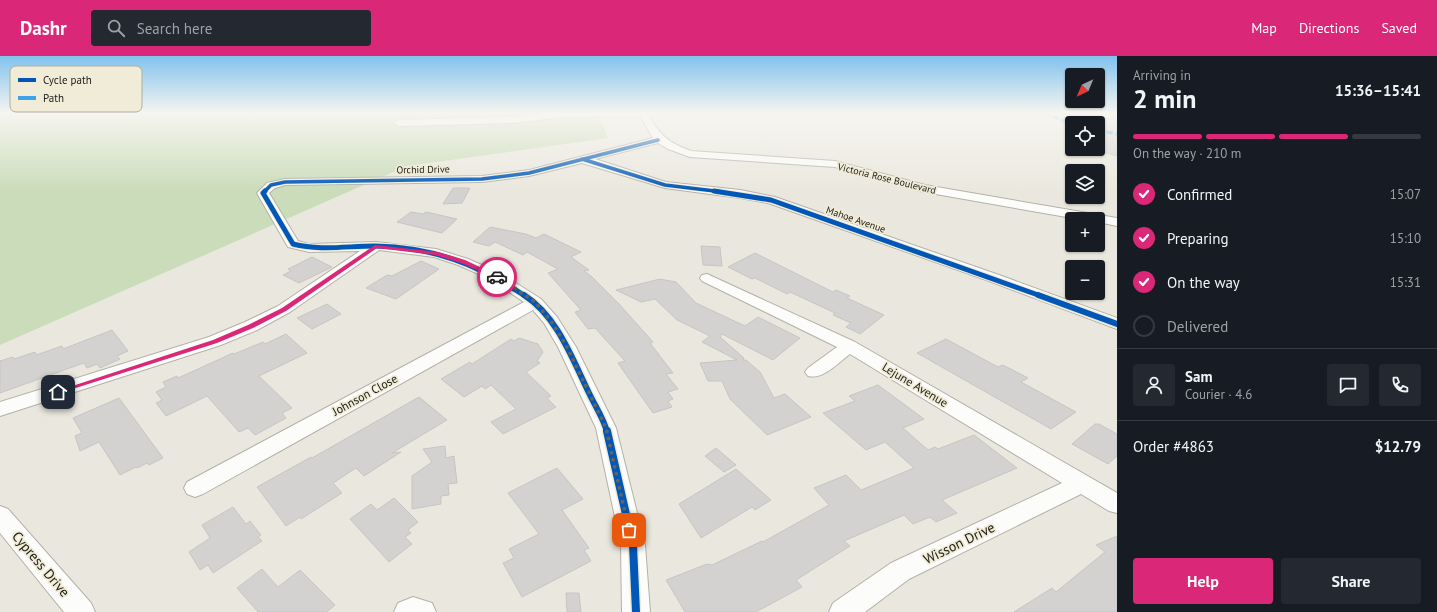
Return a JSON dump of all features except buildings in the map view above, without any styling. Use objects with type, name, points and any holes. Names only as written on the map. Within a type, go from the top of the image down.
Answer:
[{"type":"street","name":"Orchid Drive","points":[[376,246],[310,248],[293,244],[263,192],[271,185],[285,182],[482,179],[529,173],[658,140]]},
{"type":"street","name":"Victoria Rose Boulevard","points":[[658,140],[670,148],[690,154],[835,164],[924,188],[1117,222]]},
{"type":"street","name":"Mahoe Avenue","points":[[581,159],[665,185],[740,194],[771,200],[994,278],[1117,324]]},
{"type":"street","points":[[0,409],[201,346],[250,326],[284,309],[376,246],[436,253],[463,262],[495,276],[535,302],[551,321],[567,347],[606,428],[633,545],[636,612]]},
{"type":"street","name":"Lejune Avenue","points":[[707,278],[849,346],[1117,504]]},
{"type":"street","name":"Johnson Close","points":[[195,488],[535,302]]},
{"type":"street","points":[[814,372],[849,346]]},
{"type":"street","name":"Wisson Drive","points":[[843,612],[900,571],[1081,484]]},
{"type":"street","name":"Cypress Drive","points":[[0,516],[81,612]]},
{"type":"street","points":[[408,612],[413,610],[422,612]]},
{"type":"green space","points":[[0,139],[601,139],[407,166],[0,345]]},
{"type":"cycle path","points":[[636,612],[633,545],[606,428],[567,347],[551,321],[535,302],[495,276],[463,262],[436,253],[376,246],[309,248],[293,244],[263,193],[271,185],[285,182],[482,179],[529,173],[658,140]]},
{"type":"cycle path","points":[[582,159],[665,185],[740,194],[771,200],[994,278],[1117,324]]},
{"type":"way so far","points":[[497,277],[535,302],[551,321],[567,347],[606,428],[629,530]]},
{"type":"route","points":[[58,392],[215,341],[250,326],[284,309],[376,246],[436,253],[463,262],[497,277]]}]
